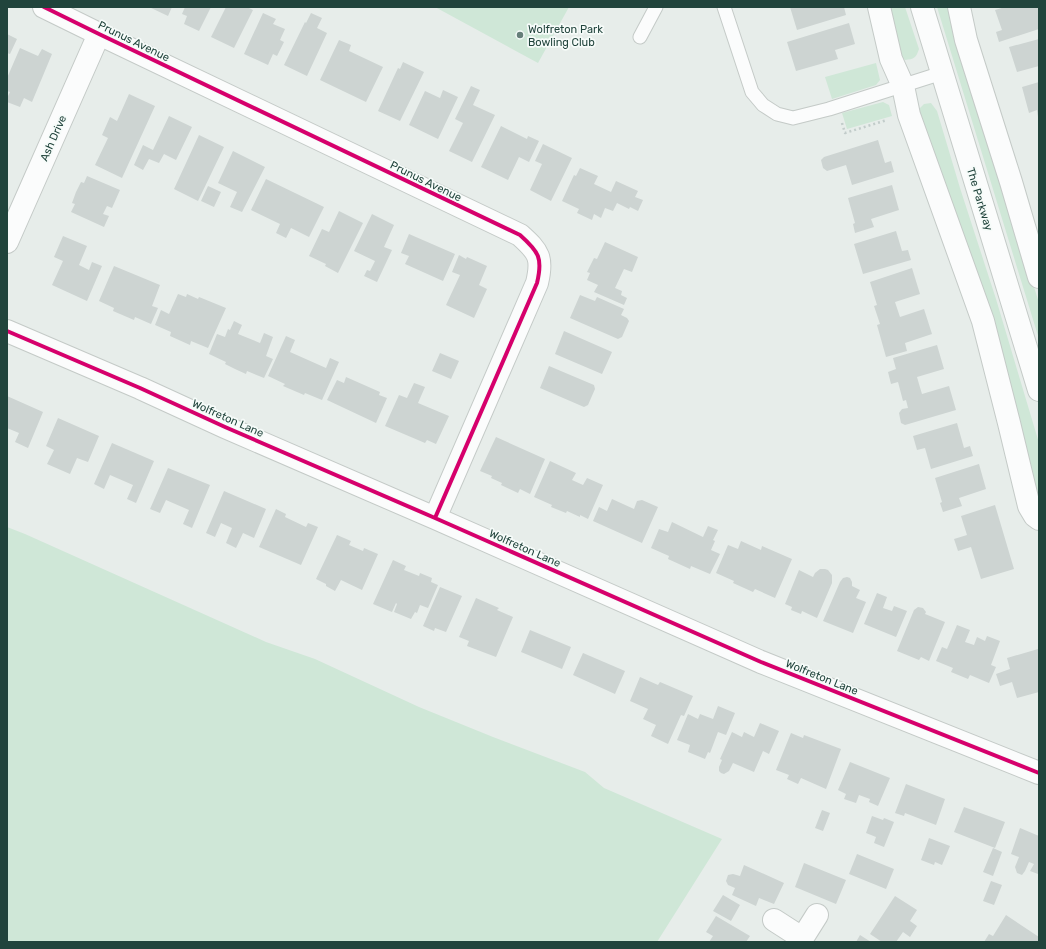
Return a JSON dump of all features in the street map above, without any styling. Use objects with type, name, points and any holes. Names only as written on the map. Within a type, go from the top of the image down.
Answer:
[{"type":"street","name":"Prunus Avenue","points":[[44,7],[520,235],[531,245],[538,256],[540,269],[537,283],[435,518]]},
{"type":"street","points":[[879,7],[891,60],[903,86],[909,115],[983,321],[1029,506],[1035,516],[1039,519]]},
{"type":"street","name":"The Parkway","points":[[922,7],[1039,390]]},
{"type":"street","points":[[959,7],[966,40],[1011,182],[1039,277]]},
{"type":"street","name":"Ash Drive","points":[[7,242],[99,34]]},
{"type":"street","name":"Wolfreton Lane","points":[[7,331],[140,388],[225,427],[761,662],[1039,773]]},
{"type":"street","points":[[774,920],[801,940],[817,915]]},
{"type":"lane","points":[[640,37],[656,7]]},
{"type":"lane","points":[[724,7],[752,92],[763,105],[777,114],[793,118],[837,107],[942,74]]},
{"type":"path","points":[[837,107],[845,133],[897,117],[909,115]]},
{"type":"green space","name":"Wolfreton Park Bowling Club","points":[[435,7],[569,7],[538,63]]},
{"type":"green space","points":[[888,7],[905,7],[919,49],[916,56],[913,58],[905,60],[899,54]]},
{"type":"green space","points":[[937,7],[948,7],[1039,303],[1039,339]]},
{"type":"green space","points":[[876,63],[880,80],[876,85],[832,99],[825,77]]},
{"type":"green space","points":[[883,102],[889,105],[892,116],[847,129],[842,113]]},
{"type":"green space","points":[[931,103],[937,111],[1039,443],[1039,506],[1006,371],[971,256],[917,115],[919,109],[924,104]]},
{"type":"green space","points":[[7,527],[266,642],[315,659],[419,707],[585,772],[604,788],[722,839],[657,942],[7,942]]},
{"type":"building","points":[[149,7],[172,7],[168,16]]},
{"type":"building","points":[[185,7],[211,7],[199,31],[184,24],[187,16],[182,14]]},
{"type":"building","points":[[226,7],[247,7],[253,10],[234,48],[211,37]]},
{"type":"building","points":[[790,7],[844,7],[846,15],[797,30]]},
{"type":"building","points":[[1005,7],[1039,7],[1039,29],[999,42],[996,32],[1002,30],[995,10]]},
{"type":"building","points":[[263,13],[276,19],[273,24],[285,29],[280,40],[284,42],[277,56],[273,54],[268,65],[244,54]]},
{"type":"building","points":[[311,13],[322,18],[317,28],[327,33],[307,76],[284,65]]},
{"type":"building","points":[[849,23],[855,44],[835,50],[838,59],[796,71],[787,42]]},
{"type":"building","points":[[7,34],[17,39],[10,54],[7,53]]},
{"type":"building","points":[[1039,39],[1039,66],[1017,72],[1009,47]]},
{"type":"building","points":[[339,40],[351,45],[349,51],[383,67],[366,102],[320,80]]},
{"type":"building","points":[[20,48],[38,56],[42,49],[52,54],[32,102],[24,98],[20,107],[7,102],[10,92],[7,91],[7,78]]},
{"type":"building","points":[[403,62],[424,72],[400,121],[378,111],[398,68],[400,69]]},
{"type":"building","points":[[1039,82],[1038,117],[1037,110],[1029,113],[1022,87]]},
{"type":"building","points":[[471,86],[480,90],[473,105],[495,115],[472,162],[449,151],[463,123],[455,119]]},
{"type":"building","points":[[443,90],[458,97],[438,139],[409,125],[425,91],[440,98]]},
{"type":"building","points":[[129,94],[155,106],[122,178],[95,165],[108,138],[102,135],[110,117],[117,121]]},
{"type":"building","points":[[169,116],[192,127],[176,160],[164,154],[159,163],[149,159],[143,170],[134,165],[143,145],[153,150]]},
{"type":"building","points":[[501,126],[527,139],[528,136],[539,141],[529,162],[519,157],[508,180],[481,167]]},
{"type":"building","points":[[199,135],[224,147],[198,201],[174,189]]},
{"type":"building","points":[[878,140],[885,163],[891,161],[894,172],[852,185],[846,165],[827,171],[823,168],[821,160],[824,157]]},
{"type":"building","points":[[543,144],[572,158],[551,201],[530,190],[542,164],[535,161]]},
{"type":"building","points":[[233,151],[265,167],[242,212],[230,207],[237,192],[218,183]]},
{"type":"building","points":[[580,168],[598,176],[594,184],[611,192],[616,181],[638,191],[635,197],[643,200],[638,211],[630,207],[629,209],[617,203],[613,211],[605,208],[601,218],[594,214],[592,220],[577,213],[579,209],[562,201],[574,175],[576,176]]},
{"type":"building","points":[[87,176],[120,190],[112,208],[107,206],[103,214],[109,216],[104,227],[71,212],[75,204],[72,203],[76,192],[81,182],[84,183]]},
{"type":"building","points":[[266,179],[324,207],[309,237],[291,228],[286,238],[276,233],[280,224],[251,210]]},
{"type":"building","points":[[892,185],[899,210],[871,219],[874,227],[855,233],[853,224],[855,223],[848,198]]},
{"type":"building","points":[[208,186],[221,192],[214,207],[201,201]]},
{"type":"building","points":[[339,211],[363,223],[338,273],[325,266],[326,264],[309,256],[322,229],[329,232]]},
{"type":"building","points":[[372,214],[394,225],[384,247],[392,250],[377,282],[364,276],[367,270],[370,271],[375,261],[354,251]]},
{"type":"building","points":[[896,231],[902,251],[908,250],[911,260],[863,274],[854,244]]},
{"type":"building","points":[[409,234],[455,254],[443,281],[405,264],[409,256],[401,253]]},
{"type":"building","points":[[63,236],[87,246],[79,265],[89,270],[92,262],[102,266],[87,301],[52,285],[63,261],[54,257]]},
{"type":"building","points":[[605,242],[638,257],[632,272],[624,269],[615,288],[622,291],[621,295],[627,298],[624,305],[594,292],[598,285],[587,280],[590,273],[587,272],[594,258],[597,259]]},
{"type":"building","points":[[459,255],[487,266],[479,285],[487,289],[474,318],[446,305],[460,275],[452,272]]},
{"type":"building","points":[[114,266],[160,285],[152,306],[158,308],[151,324],[135,317],[134,320],[113,311],[114,308],[99,301]]},
{"type":"building","points":[[912,268],[920,294],[895,302],[900,317],[924,309],[932,334],[905,343],[907,351],[886,357],[877,325],[880,324],[874,306],[877,305],[870,282]]},
{"type":"building","points":[[178,294],[186,297],[187,294],[198,299],[199,297],[226,308],[208,348],[191,341],[190,345],[170,336],[171,332],[155,325],[161,310],[169,314]]},
{"type":"building","points":[[580,295],[595,301],[597,297],[624,309],[621,315],[629,321],[622,337],[618,339],[570,318]]},
{"type":"building","points":[[234,321],[242,325],[238,334],[260,343],[264,333],[273,337],[266,356],[273,359],[264,378],[247,371],[246,374],[209,354],[217,334],[225,337],[228,329],[230,330]]},
{"type":"building","points":[[564,331],[612,352],[602,374],[555,354]]},
{"type":"building","points":[[286,336],[295,340],[290,352],[326,368],[330,358],[339,362],[322,400],[305,393],[304,395],[283,386],[285,384],[268,376]]},
{"type":"building","points":[[937,345],[944,369],[917,377],[919,384],[922,394],[949,386],[956,410],[905,425],[901,423],[899,413],[902,409],[908,408],[906,400],[903,401],[898,382],[891,384],[888,372],[896,369],[893,358]]},
{"type":"building","points":[[440,353],[459,361],[451,379],[432,371]]},
{"type":"building","points":[[549,366],[594,385],[595,389],[588,405],[584,407],[540,388]]},
{"type":"building","points":[[346,377],[380,392],[379,395],[387,398],[376,423],[327,400],[337,380],[344,383]]},
{"type":"building","points":[[414,383],[425,387],[418,403],[449,416],[436,444],[427,440],[425,443],[385,426],[399,395],[407,398]]},
{"type":"building","points":[[7,396],[43,412],[28,448],[15,442],[19,433],[7,428]]},
{"type":"building","points":[[58,418],[99,436],[88,462],[77,458],[70,474],[47,464],[54,450],[46,446]]},
{"type":"building","points":[[957,423],[964,448],[970,446],[973,456],[931,469],[925,448],[917,450],[913,436]]},
{"type":"building","points":[[496,437],[545,459],[530,494],[520,489],[518,493],[501,485],[502,483],[491,478],[492,476],[480,471]]},
{"type":"building","points":[[112,443],[154,461],[136,503],[127,499],[133,485],[110,475],[104,489],[94,484]]},
{"type":"building","points":[[550,461],[576,473],[572,480],[583,485],[587,478],[603,485],[588,519],[580,515],[580,517],[567,511],[566,513],[551,507],[552,505],[534,497]]},
{"type":"building","points":[[979,464],[986,489],[959,498],[962,506],[943,512],[940,503],[942,502],[935,478]]},
{"type":"building","points":[[168,468],[210,485],[192,528],[183,524],[189,510],[166,500],[160,513],[150,509]]},
{"type":"building","points":[[224,491],[266,509],[254,538],[243,533],[236,548],[226,543],[232,528],[221,523],[215,537],[206,533]]},
{"type":"building","points":[[612,499],[634,509],[637,501],[642,500],[658,507],[642,543],[593,521],[599,507],[607,511]]},
{"type":"building","points":[[995,505],[1014,569],[981,579],[971,547],[958,551],[954,539],[967,535],[961,516]]},
{"type":"building","points":[[276,509],[286,514],[285,517],[306,527],[308,523],[318,527],[301,565],[259,547]]},
{"type":"building","points":[[672,522],[703,537],[708,526],[718,530],[713,540],[715,541],[711,550],[720,554],[710,574],[691,566],[690,569],[668,559],[669,556],[651,548],[659,529],[668,532]]},
{"type":"building","points":[[337,535],[351,541],[349,545],[363,551],[364,548],[378,554],[362,590],[341,580],[335,591],[316,579]]},
{"type":"building","points":[[741,541],[761,550],[762,546],[792,559],[775,598],[755,589],[753,592],[716,573],[728,545],[738,549]]},
{"type":"building","points":[[393,560],[406,566],[404,570],[419,576],[420,573],[432,578],[431,582],[438,585],[428,608],[420,605],[417,613],[415,612],[411,619],[394,612],[396,603],[392,612],[373,604]]},
{"type":"building","points":[[820,569],[828,570],[832,575],[832,583],[817,618],[802,611],[801,614],[791,610],[792,607],[785,604],[799,570],[813,577]]},
{"type":"building","points":[[843,578],[850,578],[852,586],[860,590],[856,598],[866,602],[853,633],[823,621],[840,582]]},
{"type":"building","points":[[440,587],[462,596],[446,632],[435,628],[434,631],[423,626]]},
{"type":"building","points":[[877,593],[887,597],[883,608],[892,611],[894,606],[907,611],[896,637],[864,624]]},
{"type":"building","points":[[476,598],[499,608],[497,610],[513,617],[496,657],[467,646],[469,641],[459,637]]},
{"type":"building","points":[[918,607],[923,608],[926,612],[925,614],[945,622],[929,661],[921,657],[919,660],[897,651],[914,610]]},
{"type":"building","points":[[957,625],[970,630],[965,642],[974,645],[977,637],[985,641],[987,636],[1000,641],[991,665],[996,667],[989,683],[970,675],[968,679],[951,672],[953,668],[936,661],[942,647],[947,649]]},
{"type":"building","points":[[530,630],[571,647],[562,669],[521,652]]},
{"type":"building","points":[[1038,649],[1039,692],[1017,698],[1012,682],[1000,686],[996,674],[1010,669],[1007,658]]},
{"type":"building","points":[[583,653],[625,671],[615,694],[573,675]]},
{"type":"building","points":[[640,677],[658,685],[660,682],[693,696],[684,716],[681,715],[668,744],[651,736],[656,725],[643,719],[648,709],[630,701]]},
{"type":"building","points":[[718,706],[735,713],[726,735],[718,732],[710,753],[708,752],[705,759],[688,752],[690,745],[677,740],[688,714],[698,719],[700,714],[713,719]]},
{"type":"building","points":[[760,723],[779,731],[769,754],[763,751],[754,772],[733,763],[729,771],[724,774],[721,773],[719,771],[719,767],[722,760],[720,759],[732,732],[742,737],[744,732],[754,737]]},
{"type":"building","points":[[791,733],[803,738],[804,735],[841,749],[826,789],[801,778],[798,784],[787,779],[789,775],[776,770]]},
{"type":"building","points":[[850,762],[890,778],[878,806],[869,802],[870,799],[859,795],[856,803],[844,799],[846,794],[838,790]]},
{"type":"building","points":[[906,784],[945,799],[936,825],[905,813],[904,816],[895,813]]},
{"type":"building","points":[[964,807],[1005,822],[995,848],[954,832]]},
{"type":"building","points":[[822,810],[830,813],[823,831],[815,828]]},
{"type":"building","points":[[872,816],[883,820],[884,818],[894,822],[884,847],[874,843],[876,837],[866,833]]},
{"type":"building","points":[[1020,828],[1039,836],[1038,874],[1030,871],[1034,864],[1029,862],[1022,875],[1017,873],[1015,867],[1019,857],[1011,854]]},
{"type":"building","points":[[929,838],[950,846],[942,865],[935,862],[934,865],[921,860]]},
{"type":"building","points":[[993,848],[1002,852],[993,876],[983,872]]},
{"type":"building","points":[[857,854],[894,869],[886,889],[849,874]]},
{"type":"building","points":[[804,863],[846,880],[836,904],[795,887]]},
{"type":"building","points":[[744,865],[784,883],[774,904],[759,898],[756,906],[732,895],[735,888],[728,885],[726,881],[728,875],[733,874],[740,876]]},
{"type":"building","points":[[991,881],[1002,885],[994,905],[983,901]]},
{"type":"building","points":[[723,895],[740,905],[731,921],[713,911]]},
{"type":"building","points":[[895,896],[917,910],[910,921],[917,926],[910,937],[903,932],[896,942],[882,942],[870,934]]},
{"type":"building","points":[[1006,915],[1039,937],[1039,942],[984,942],[989,934],[993,936]]},
{"type":"building","points":[[716,916],[750,936],[746,942],[709,942],[713,936],[706,932]]},
{"type":"building","points":[[860,935],[871,942],[856,942]]},
{"type":"cycle path","points":[[44,7],[520,235],[532,246],[538,256],[540,267],[537,283],[435,518]]},
{"type":"cycle path","points":[[7,331],[140,388],[225,427],[761,662],[1039,773]]},
{"type":"place","name":"Wolfreton Park Bowling Club","points":[[520,35]]}]
